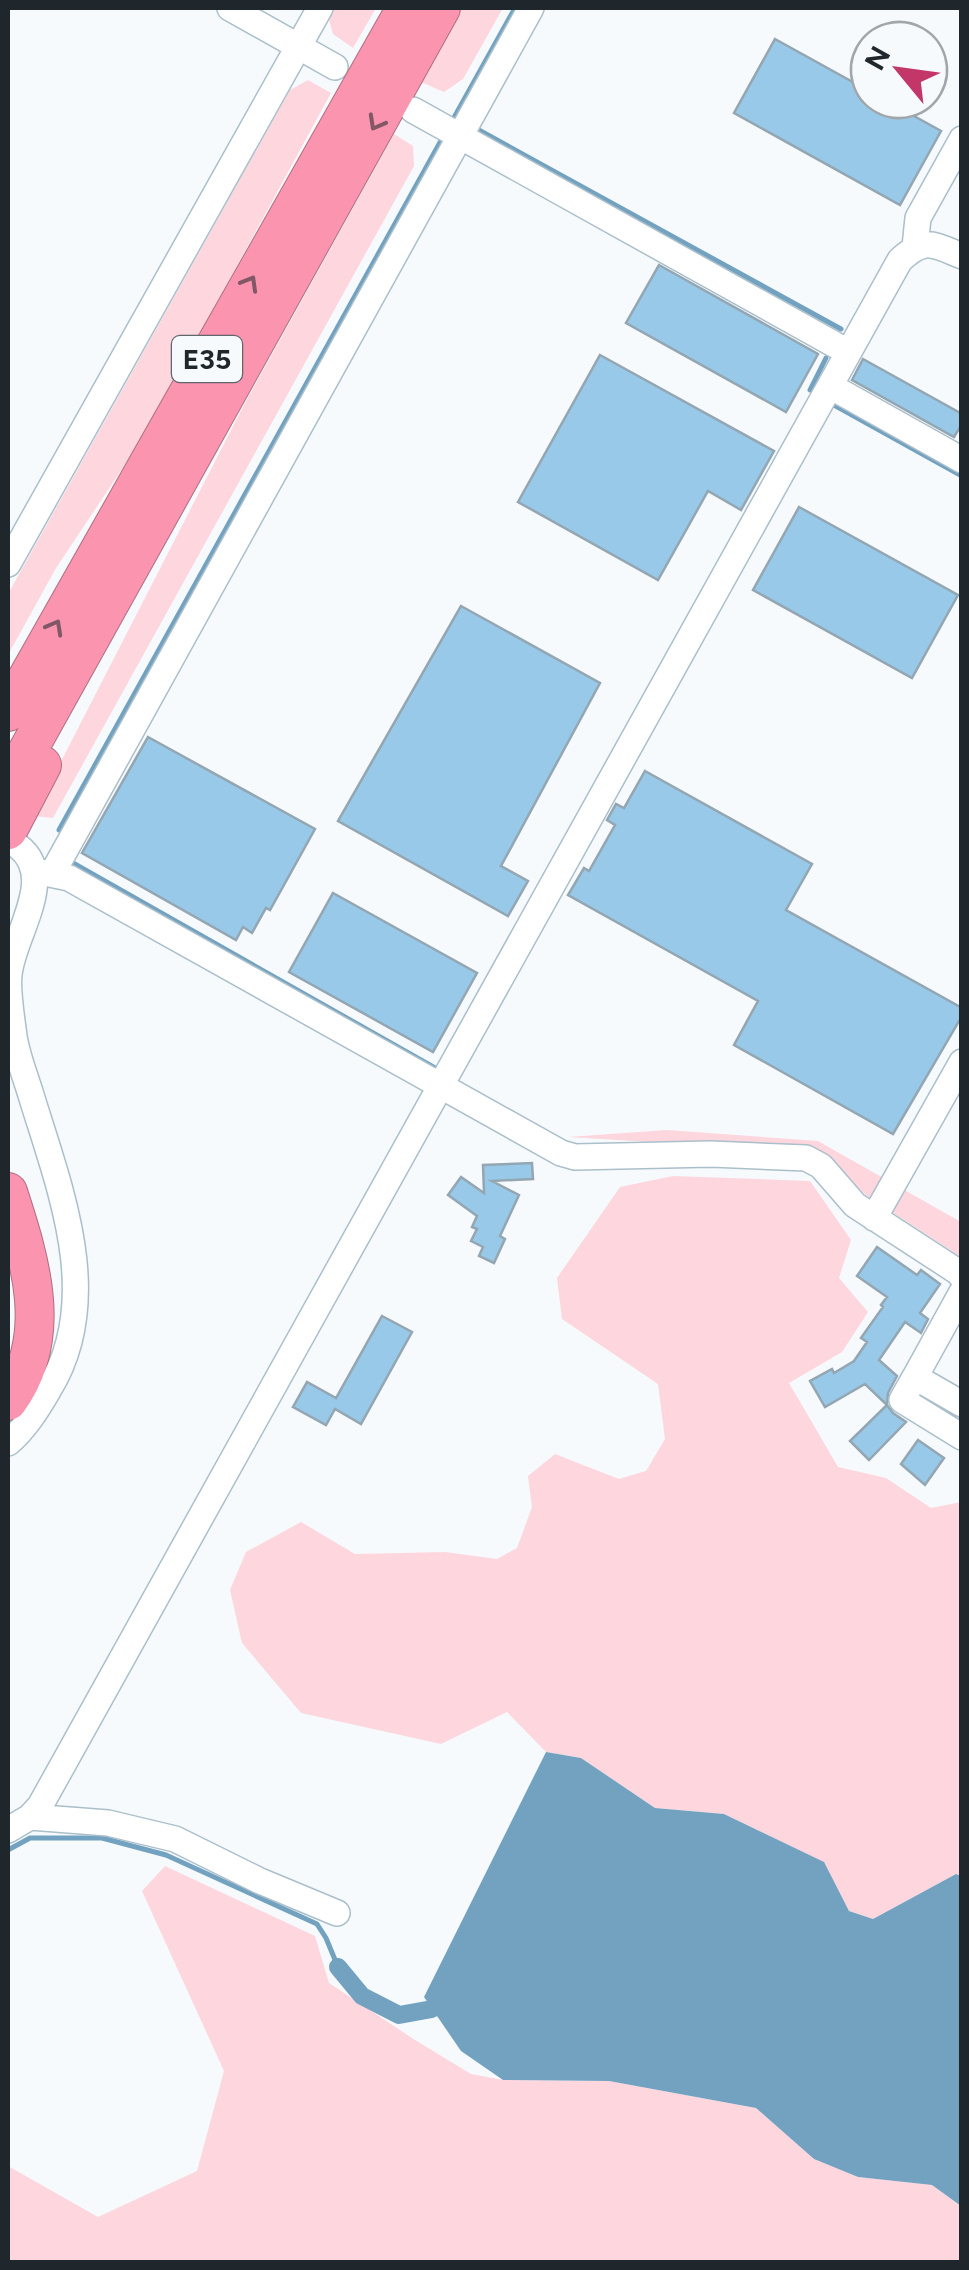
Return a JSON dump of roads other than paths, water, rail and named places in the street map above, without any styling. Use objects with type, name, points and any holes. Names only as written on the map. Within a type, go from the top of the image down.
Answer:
[{"type":"highway","name":"E35","points":[[8,712],[406,8]]},
{"type":"highway","name":"E35","points":[[8,786],[440,8]]},
{"type":"highway","points":[[13,838],[214,413]]},
{"type":"highway","points":[[8,1192],[32,1270],[36,1314],[31,1352],[8,1401]]},
{"type":"highway","points":[[8,1281],[17,1326],[8,1367]]},
{"type":"street","points":[[230,8],[335,67]]},
{"type":"street","points":[[8,564],[320,8]]},
{"type":"street","points":[[8,1443],[35,1412],[56,1378],[72,1333],[76,1278],[65,1208],[14,1040],[8,975],[34,891],[449,130],[531,8]]},
{"type":"street","points":[[413,110],[848,352]]},
{"type":"street","points":[[18,1824],[40,1806],[848,352],[900,260],[914,246],[918,218],[962,140]]},
{"type":"street","points":[[914,246],[932,244],[962,256]]},
{"type":"street","points":[[830,386],[962,460]]},
{"type":"street","points":[[13,838],[43,872],[69,878],[562,1153],[576,1157],[711,1154],[806,1158],[822,1166],[855,1205],[962,1277]]},
{"type":"street","points":[[874,1218],[962,1062]]},
{"type":"street","points":[[962,1292],[902,1400],[962,1437]]},
{"type":"street","points":[[914,1377],[962,1404]]},
{"type":"street","points":[[18,1824],[108,1823],[174,1839],[336,1913]]},
{"type":"water","points":[[546,1752],[581,1758],[655,1808],[724,1814],[824,1862],[849,1911],[873,1919],[956,1874],[961,1876],[961,2206],[932,2185],[858,2177],[814,2159],[756,2108],[609,2081],[503,2080],[461,2051],[424,1997]]},
{"type":"waterway","points":[[451,123],[515,8]]},
{"type":"waterway","points":[[477,129],[841,329]]},
{"type":"waterway","points":[[59,830],[443,137]]},
{"type":"waterway","points":[[810,390],[826,358]]},
{"type":"waterway","points":[[834,405],[962,476]]},
{"type":"waterway","points":[[73,863],[435,1068]]},
{"type":"waterway","points":[[8,1850],[30,1838],[102,1838],[166,1855],[317,1924],[338,1967]]},
{"type":"waterway","points":[[338,1967],[362,1996],[399,2015],[432,2009]]}]
